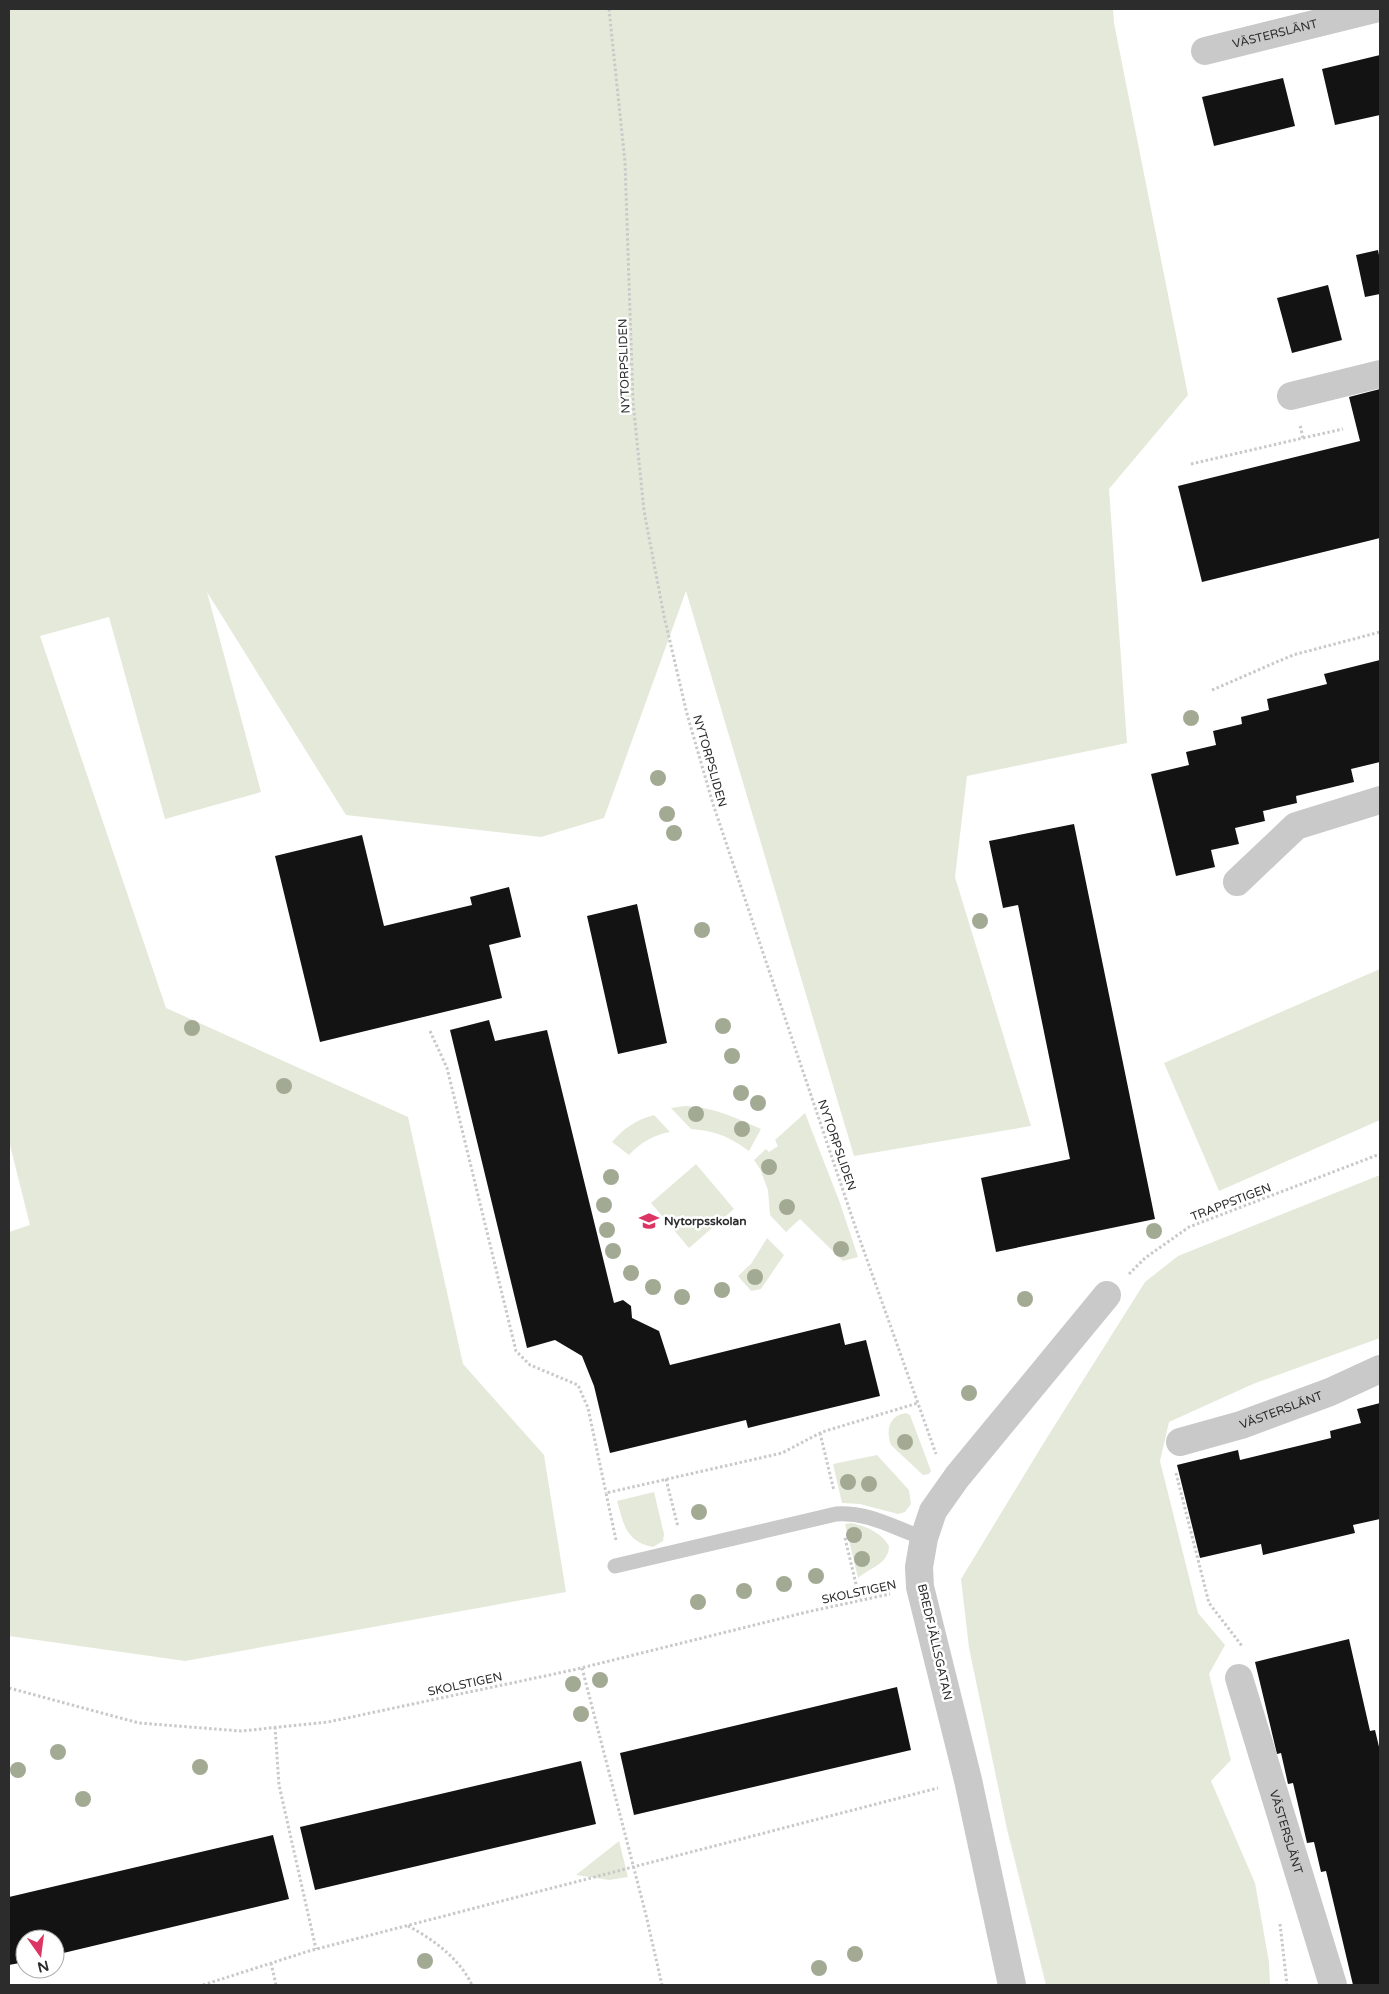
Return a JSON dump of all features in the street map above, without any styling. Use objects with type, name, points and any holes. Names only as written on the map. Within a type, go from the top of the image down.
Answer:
[{"type":"street","name":"VÄSTERSLÄNT","points":[[1205,51],[1375,9]]},
{"type":"street","points":[[1292,396],[1380,374]]},
{"type":"street","points":[[1237,882],[1296,826],[1380,800]]},
{"type":"street","name":"BREDFJÄLLSGATAN","points":[[1012,1985],[968,1780],[920,1587],[918,1567],[924,1538],[933,1511],[957,1478],[1107,1296]]},
{"type":"street","name":"VÄSTERSLÄNT","points":[[1180,1442],[1242,1425],[1330,1392],[1380,1369]]},
{"type":"street","name":"VÄSTERSLÄNT","points":[[1239,1678],[1333,1985]]},
{"type":"lane","points":[[618,1565],[839,1514],[862,1514],[881,1520],[901,1531],[924,1538]]},
{"type":"path","name":"NYTORPSLIDEN","points":[[609,9],[625,162],[633,402],[644,511],[664,616],[687,714],[713,804],[855,1226],[940,1465],[957,1478]]},
{"type":"path","points":[[1292,396],[1303,438]]},
{"type":"path","points":[[1191,464],[1342,429]]},
{"type":"path","points":[[1212,690],[1293,655],[1380,632]]},
{"type":"path","points":[[430,1031],[447,1068],[516,1351],[530,1365],[578,1385],[588,1408],[606,1493],[618,1565]]},
{"type":"path","name":"TRAPPSTIGEN","points":[[1107,1296],[1145,1258],[1189,1227],[1380,1154]]},
{"type":"path","points":[[606,1493],[782,1453],[822,1432],[918,1404]]},
{"type":"path","points":[[1180,1442],[1175,1456],[1176,1471],[1210,1603],[1248,1656],[1250,1669],[1239,1678]]},
{"type":"path","points":[[666,1480],[683,1550]]},
{"type":"path","name":"SKOLSTIGEN","points":[[9,1688],[140,1723],[241,1731],[328,1722],[582,1668],[807,1612],[920,1587]]},
{"type":"path","points":[[582,1668],[646,1915],[662,1985]]},
{"type":"path","points":[[276,1727],[279,1785],[316,1949]]},
{"type":"path","points":[[204,1985],[316,1949],[968,1780]]},
{"type":"path","points":[[407,1926],[422,1934],[448,1954],[468,1975],[472,1985]]},
{"type":"path","points":[[271,1963],[276,1985]]},
{"type":"shaded area","points":[[9,9],[1113,9],[1114,23],[1188,395],[1109,489],[1127,743],[967,776],[955,877],[1031,1126],[854,1156],[686,591],[604,818],[541,837],[346,815],[207,592],[261,792],[165,819],[109,617],[40,636],[166,1008],[408,1117],[463,1364],[544,1455],[566,1592],[185,1661],[9,1636],[9,1232],[30,1225],[9,1141]]},
{"type":"shaded area","points":[[1380,969],[1380,1120],[1219,1191],[1164,1063]]},
{"type":"shaded area","points":[[685,1106],[715,1111],[761,1129],[749,1151],[721,1135],[691,1129],[671,1108]]},
{"type":"shaded area","points":[[805,1113],[840,1203],[858,1257],[843,1261],[800,1219],[786,1232],[770,1215],[768,1190],[760,1169],[754,1160],[766,1149],[769,1152],[778,1146],[775,1140]]},
{"type":"shaded area","points":[[654,1115],[670,1132],[647,1140],[629,1155],[612,1142],[631,1125]]},
{"type":"shaded area","points":[[696,1164],[734,1209],[689,1248],[651,1203]]},
{"type":"shaded area","points":[[1380,1175],[1380,1338],[1253,1384],[1169,1422],[1160,1461],[1198,1613],[1225,1645],[1209,1674],[1231,1760],[1211,1781],[1255,1883],[1269,1962],[1270,1985],[1046,1985],[1007,1829],[969,1648],[961,1579],[1145,1282],[1178,1256]]},
{"type":"shaded area","points":[[767,1238],[784,1255],[761,1289],[751,1291],[738,1276],[751,1264]]},
{"type":"shaded area","points":[[906,1413],[910,1415],[931,1471],[929,1474],[923,1475],[891,1445],[890,1425],[895,1417]]},
{"type":"shaded area","points":[[877,1455],[909,1490],[911,1504],[905,1512],[898,1514],[860,1504],[842,1503],[833,1464]]},
{"type":"shaded area","points":[[654,1492],[664,1534],[663,1541],[653,1547],[637,1541],[631,1536],[624,1524],[617,1501]]},
{"type":"shaded area","points":[[852,1523],[873,1531],[882,1537],[889,1546],[886,1557],[878,1565],[858,1578],[845,1524]]},
{"type":"shaded area","points":[[619,1841],[628,1877],[609,1880],[576,1875]]},
{"type":"building","points":[[1380,55],[1380,115],[1335,125],[1322,69]]},
{"type":"building","points":[[1283,78],[1295,126],[1214,146],[1202,97]]},
{"type":"building","points":[[1378,250],[1380,260],[1380,294],[1365,297],[1356,255]]},
{"type":"building","points":[[1328,285],[1342,340],[1292,353],[1277,298]]},
{"type":"building","points":[[1380,389],[1380,538],[1202,582],[1178,486],[1360,441],[1349,397]]},
{"type":"building","points":[[1380,660],[1380,762],[1351,769],[1354,782],[1296,796],[1297,803],[1263,811],[1265,821],[1235,828],[1239,844],[1211,850],[1215,867],[1176,876],[1151,774],[1189,765],[1186,752],[1216,745],[1213,731],[1242,724],[1241,717],[1269,710],[1267,699],[1327,684],[1324,674]]},
{"type":"building","points":[[1074,824],[1155,1219],[996,1252],[981,1178],[1070,1159],[1018,905],[1003,908],[989,841]]},
{"type":"building","points":[[362,835],[384,926],[472,905],[470,897],[509,887],[521,937],[489,945],[502,998],[320,1042],[275,856]]},
{"type":"building","points":[[637,904],[667,1043],[618,1054],[587,916]]},
{"type":"building","points":[[489,1020],[495,1041],[547,1030],[614,1303],[623,1300],[631,1306],[632,1318],[659,1331],[670,1365],[840,1323],[845,1345],[866,1340],[880,1396],[748,1428],[746,1420],[610,1453],[594,1386],[582,1356],[555,1340],[527,1348],[450,1030]]},
{"type":"building","points":[[1380,1403],[1380,1519],[1353,1525],[1355,1533],[1263,1555],[1261,1544],[1200,1558],[1177,1465],[1238,1450],[1240,1460],[1331,1438],[1330,1431],[1361,1423],[1357,1409]]},
{"type":"building","points":[[1349,1639],[1370,1731],[1375,1730],[1380,1751],[1380,1985],[1353,1985],[1326,1871],[1321,1872],[1314,1842],[1307,1843],[1293,1783],[1288,1784],[1281,1753],[1277,1754],[1255,1662]]},
{"type":"building","points":[[897,1687],[911,1750],[634,1815],[620,1753]]},
{"type":"building","points":[[581,1761],[596,1824],[315,1890],[300,1827]]},
{"type":"building","points":[[273,1835],[289,1899],[65,1953],[65,1929],[15,1929],[15,1964],[9,1965],[9,1897]]},
{"type":"place","name":"Nytorpsskolan","points":[[649,1221]]}]
